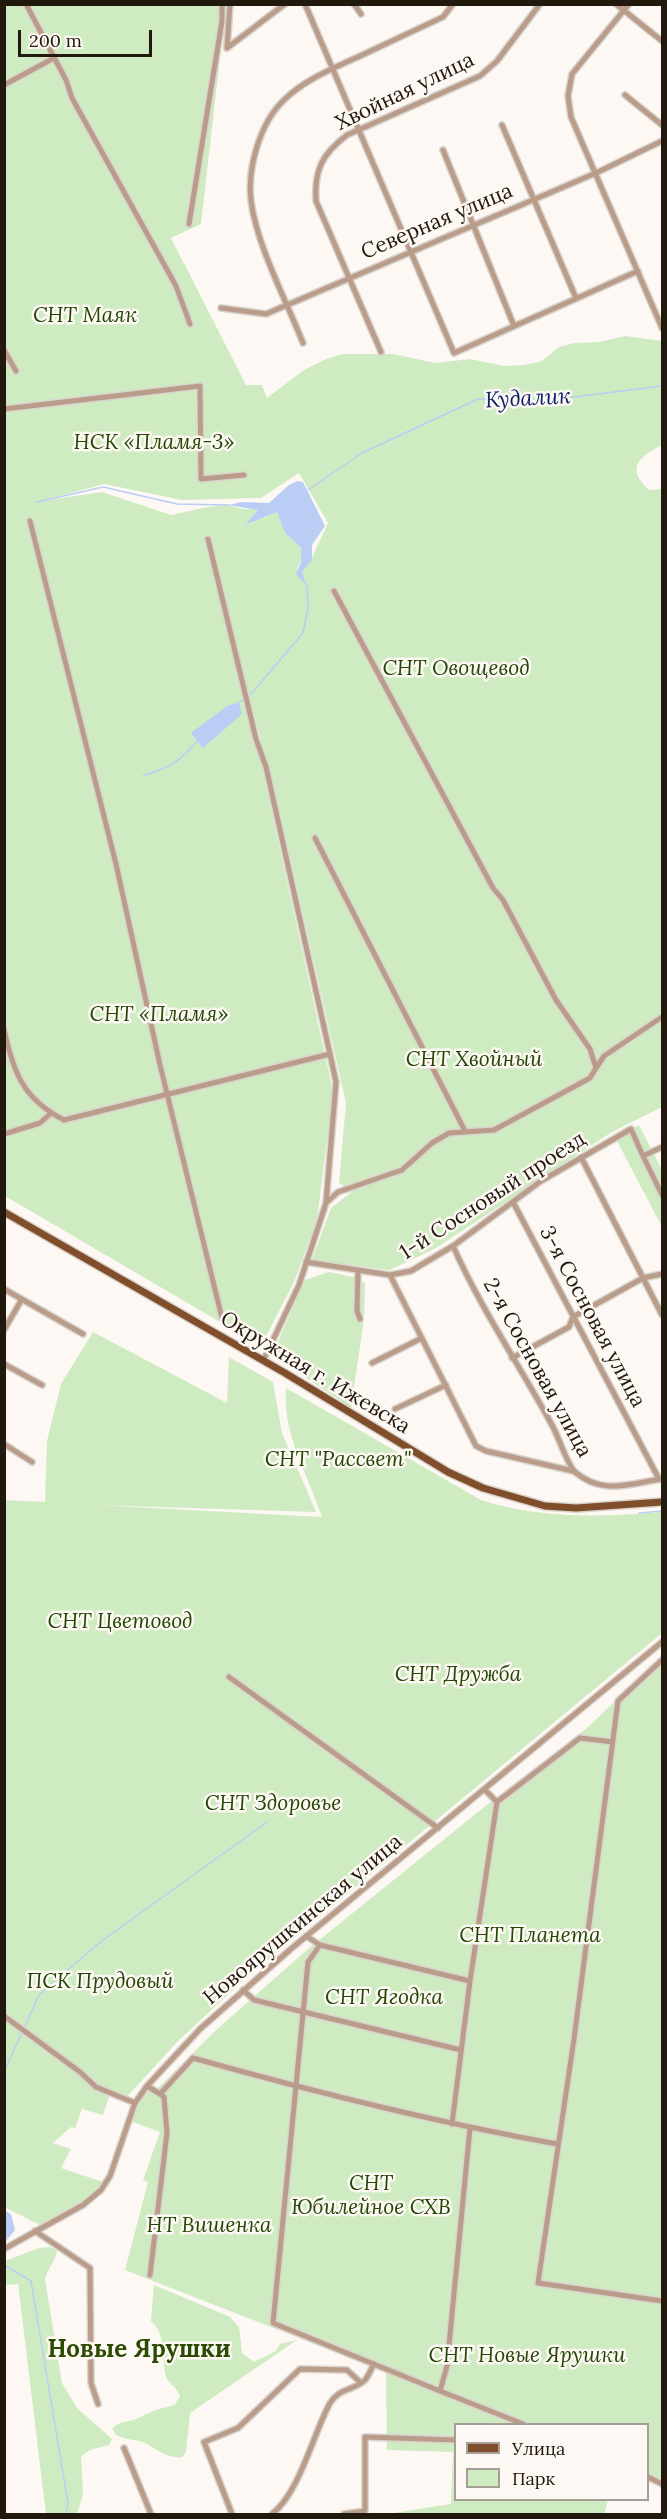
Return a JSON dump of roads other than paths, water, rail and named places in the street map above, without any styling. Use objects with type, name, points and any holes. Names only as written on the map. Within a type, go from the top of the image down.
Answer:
[{"type":"main road","name":"Окружная г. Ижевска","points":[[4,1212],[263,1361],[448,1472],[483,1488],[545,1506],[576,1508],[663,1502]]},
{"type":"street","points":[[26,4],[66,80],[72,98],[176,286],[188,313],[190,324]]},
{"type":"street","points":[[189,224],[222,21],[222,4]]},
{"type":"street","points":[[230,4],[227,48],[285,4]]},
{"type":"street","points":[[305,4],[454,352],[638,271]]},
{"type":"street","points":[[354,4],[361,14]]},
{"type":"street","points":[[303,343],[259,235],[254,215],[250,184],[264,128],[282,101],[312,78],[443,17],[453,4]]},
{"type":"street","name":"Хвойная улица","points":[[381,352],[316,201],[315,180],[330,148],[357,130],[480,76],[497,61],[540,4]]},
{"type":"street","points":[[616,4],[663,41]]},
{"type":"street","points":[[629,4],[573,74],[568,96],[571,117],[662,328]]},
{"type":"street","points":[[4,85],[54,58]]},
{"type":"street","points":[[625,95],[663,125]]},
{"type":"street","points":[[502,125],[576,298]]},
{"type":"street","name":"Северная улица","points":[[221,308],[266,314],[596,173],[663,141]]},
{"type":"street","points":[[443,150],[514,326]]},
{"type":"street","points":[[4,350],[16,371]]},
{"type":"street","points":[[4,409],[200,386],[201,479],[244,475]]},
{"type":"street","points":[[30,521],[116,864],[168,1095],[222,1318]]},
{"type":"street","points":[[208,539],[256,739],[266,767],[336,1082],[326,1203],[299,1285],[263,1361]]},
{"type":"street","points":[[334,591],[493,888],[502,900],[556,1000],[590,1049],[597,1068]]},
{"type":"street","points":[[315,838],[465,1131]]},
{"type":"street","points":[[326,1203],[338,1192],[402,1170],[432,1143],[449,1133],[494,1130],[590,1078],[604,1056],[663,1017]]},
{"type":"street","points":[[4,1029],[14,1072],[18,1079],[51,1113],[64,1120],[330,1054]]},
{"type":"street","points":[[4,1134],[40,1123],[51,1113]]},
{"type":"street","name":"1-й Сосновый проезд","points":[[390,1275],[411,1271],[453,1246],[541,1181],[631,1129],[644,1156]]},
{"type":"street","points":[[663,1147],[644,1156],[663,1195]]},
{"type":"street","points":[[581,1157],[663,1315]]},
{"type":"street","name":"3-я Сосновая улица","points":[[513,1202],[661,1479]]},
{"type":"street","name":"2-я Сосновая улица","points":[[453,1246],[467,1277],[552,1425],[573,1471],[593,1482],[611,1486],[636,1485],[661,1479]]},
{"type":"street","points":[[306,1262],[390,1275],[472,1440],[481,1449],[573,1471]]},
{"type":"street","points":[[358,1270],[357,1311],[360,1319]]},
{"type":"street","points":[[512,1358],[569,1327],[573,1317],[643,1278],[663,1274]]},
{"type":"street","points":[[4,1289],[82,1334]]},
{"type":"street","points":[[4,1330],[22,1299]]},
{"type":"street","points":[[372,1364],[422,1338]]},
{"type":"street","points":[[4,1364],[42,1385]]},
{"type":"street","points":[[395,1409],[446,1385]]},
{"type":"street","points":[[4,1444],[32,1462]]},
{"type":"street","name":"Новоярушкинская улица","points":[[4,2249],[82,2205],[101,2190],[110,2176],[135,2103],[147,2086],[200,2029],[306,1936],[663,1642]]},
{"type":"street","points":[[663,1660],[618,1701],[576,2027],[538,2283],[663,2301]]},
{"type":"street","points":[[230,1677],[438,1828]]},
{"type":"street","points":[[452,2124],[470,1981],[497,1802],[580,1738],[613,1742]]},
{"type":"street","points":[[485,1790],[497,1802]]},
{"type":"street","points":[[306,1936],[320,1945],[470,1981]]},
{"type":"street","points":[[320,1945],[308,1962],[273,2323],[520,2423]]},
{"type":"street","points":[[243,1990],[254,2000],[461,2050]]},
{"type":"street","points":[[4,2016],[80,2072],[96,2087],[135,2103]]},
{"type":"street","points":[[160,2094],[194,2058],[296,2086],[452,2124],[557,2144]]},
{"type":"street","points":[[147,2086],[164,2097],[167,2133],[150,2275]]},
{"type":"street","points":[[440,2391],[447,2366],[470,2128]]},
{"type":"street","points":[[35,2231],[90,2268],[91,2384],[98,2403]]},
{"type":"street","points":[[272,2514],[279,2509],[298,2476],[329,2404],[338,2392],[365,2380],[374,2364]]},
{"type":"street","points":[[232,2514],[204,2442],[238,2428],[300,2369],[347,2370],[360,2382]]},
{"type":"street","points":[[344,2514],[365,2511],[365,2437],[454,2440]]},
{"type":"street","points":[[124,2448],[151,2514]]},
{"type":"street","points":[[649,2477],[663,2484]]},
{"type":"water","points":[[297,481],[303,482],[325,526],[312,545],[312,560],[302,572],[307,586],[296,574],[301,562],[301,548],[285,533],[277,512],[245,525],[258,510],[229,505],[241,502],[269,503]]},
{"type":"water","points":[[239,702],[242,714],[203,748],[191,733],[227,706]]},
{"type":"water","points":[[5,2211],[11,2214],[15,2230],[5,2242]]},
{"type":"waterway","name":"Кудалик","points":[[308,490],[362,453],[478,399],[558,399],[662,386]]},
{"type":"waterway","points":[[37,502],[103,487],[177,504],[229,505]]},
{"type":"waterway","points":[[251,694],[303,633],[308,608],[307,586]]},
{"type":"waterway","points":[[239,702],[243,700]]},
{"type":"waterway","points":[[143,776],[173,763],[197,741]]},
{"type":"waterway","points":[[639,1513],[662,1511]]},
{"type":"waterway","points":[[4,2072],[39,1995],[99,1943],[267,1822]]},
{"type":"waterway","points":[[4,2265],[31,2281],[68,2503],[66,2514]]},
{"type":"district","name":"Новые Ярушки","points":[[139,2350]]},
{"type":"park label","name":"СНТ Маяк","points":[[85,316]]},
{"type":"park label","name":"НСК «Пламя-3»","points":[[154,443]]},
{"type":"park label","name":"СНТ Овощевод","points":[[456,669]]},
{"type":"park label","name":"СНТ «Пламя»","points":[[159,1015]]},
{"type":"park label","name":"СНТ Хвойный","points":[[474,1060]]},
{"type":"park label","name":"СНТ \"Рассвет\"","points":[[338,1460]]},
{"type":"park label","name":"СНТ Цветовод","points":[[120,1622]]},
{"type":"park label","name":"СНТ Дружба","points":[[458,1675]]},
{"type":"park label","name":"СНТ Здоровье","points":[[273,1804]]},
{"type":"park label","name":"СНТ Планета","points":[[530,1936]]},
{"type":"park label","name":"ПСК Прудовый","points":[[100,1982]]},
{"type":"park label","name":"СНТ Ягодка","points":[[384,1998]]},
{"type":"park label","name":"СНТ Юбилейное СХВ","points":[[371,2196]]},
{"type":"park label","name":"НТ Вишенка","points":[[209,2226]]},
{"type":"park label","name":"СНТ Новые Ярушки","points":[[527,2356]]}]
